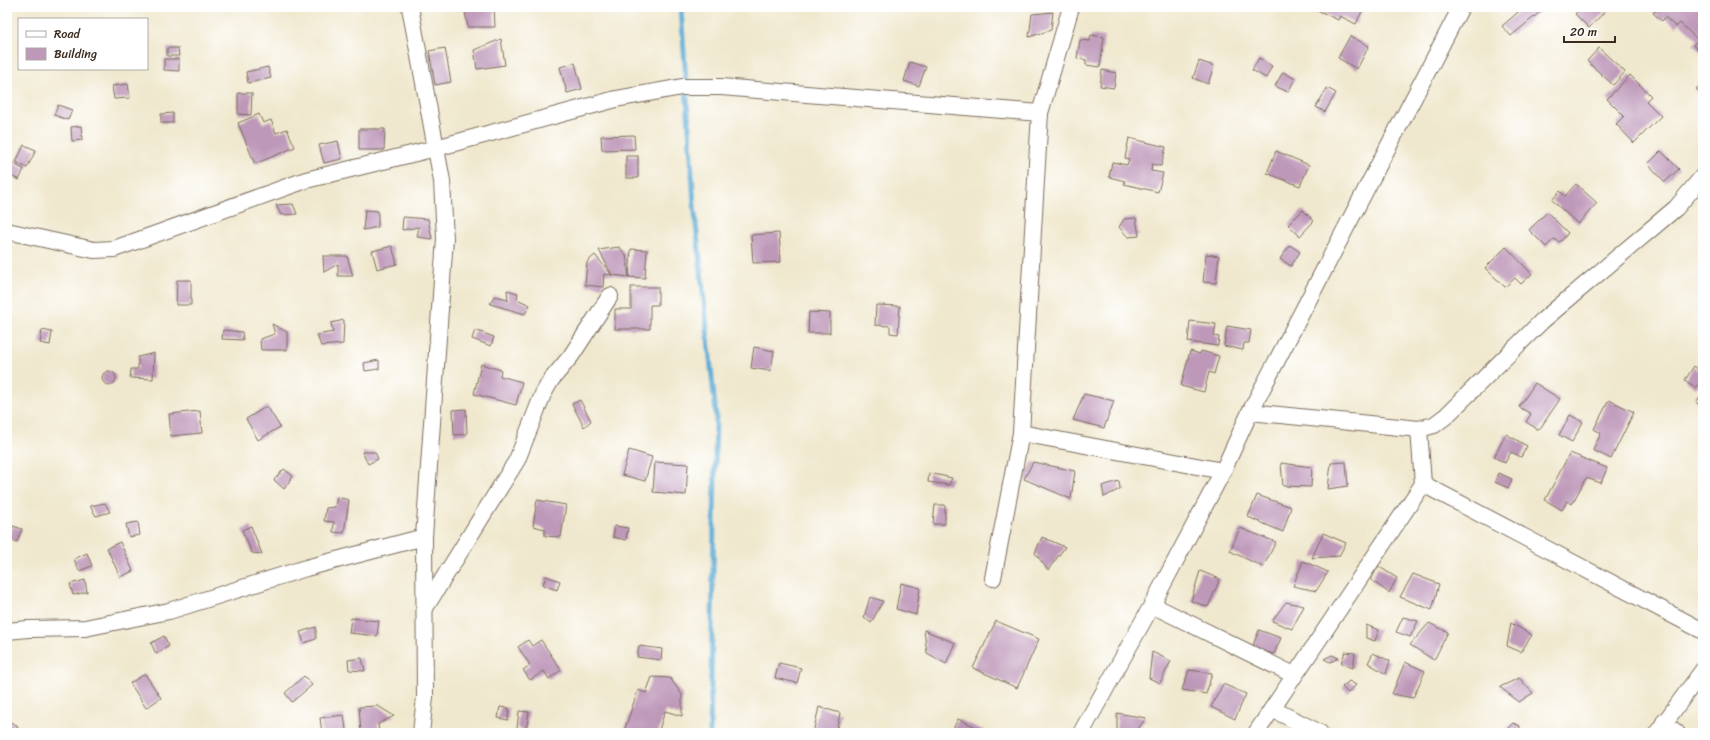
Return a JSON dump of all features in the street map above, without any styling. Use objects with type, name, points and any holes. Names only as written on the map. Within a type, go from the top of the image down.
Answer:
[{"type":"street","points":[[410,7],[442,181],[445,238],[424,537],[425,697],[421,733]]},
{"type":"street","points":[[993,578],[1021,433],[1040,113],[1071,7]]},
{"type":"street","points":[[1083,732],[1223,471],[1250,412],[1461,7]]},
{"type":"street","points":[[7,231],[94,250],[108,250],[306,180],[436,148],[616,99],[682,87],[721,87],[1040,113]]},
{"type":"street","points":[[1250,412],[1419,429],[1434,426],[1542,321],[1676,208],[1703,176]]},
{"type":"street","points":[[425,608],[517,460],[543,394],[551,380],[571,356],[610,296]]},
{"type":"street","points":[[1256,733],[1423,484],[1419,429]]},
{"type":"street","points":[[1021,433],[1223,471]]},
{"type":"street","points":[[1423,484],[1703,631]]},
{"type":"street","points":[[7,631],[84,628],[169,611],[306,568],[424,537]]},
{"type":"street","points":[[1152,605],[1294,675]]},
{"type":"street","points":[[1677,733],[1660,728],[1703,670]]},
{"type":"street","points":[[1272,709],[1320,733]]},
{"type":"building","points":[[464,7],[494,7],[495,27],[468,27]]},
{"type":"building","points":[[1311,7],[1364,7],[1356,24],[1340,16],[1338,20]]},
{"type":"building","points":[[1524,7],[1546,7],[1511,36],[1502,26]]},
{"type":"building","points":[[1582,7],[1609,7],[1589,28],[1575,14]]},
{"type":"building","points":[[1655,7],[1703,7],[1703,54],[1693,45],[1698,40],[1680,23],[1676,27],[1665,17],[1662,21],[1653,13],[1657,9]]},
{"type":"building","points":[[1053,12],[1051,30],[1029,37],[1032,14]]},
{"type":"building","points":[[1091,35],[1104,37],[1100,67],[1086,65],[1086,60],[1077,58],[1080,40],[1090,41]]},
{"type":"building","points":[[1350,36],[1369,46],[1357,69],[1338,58]]},
{"type":"building","points":[[501,39],[505,65],[477,69],[474,50]]},
{"type":"building","points":[[167,48],[178,48],[179,56],[167,56]]},
{"type":"building","points":[[445,48],[451,82],[435,85],[429,51]]},
{"type":"building","points":[[1599,48],[1625,72],[1613,85],[1587,61]]},
{"type":"building","points":[[1259,58],[1272,66],[1266,78],[1252,70]]},
{"type":"building","points":[[164,59],[179,59],[179,71],[164,70]]},
{"type":"building","points":[[1199,61],[1214,66],[1208,84],[1193,78]]},
{"type":"building","points":[[910,62],[926,67],[919,86],[904,81]]},
{"type":"building","points":[[575,63],[582,89],[567,93],[560,67]]},
{"type":"building","points":[[268,67],[271,78],[248,83],[246,72]]},
{"type":"building","points":[[1102,70],[1116,73],[1114,88],[1100,86]]},
{"type":"building","points":[[1283,72],[1295,79],[1288,92],[1275,86]]},
{"type":"building","points":[[1630,75],[1651,96],[1646,101],[1661,116],[1634,143],[1616,124],[1624,116],[1607,99]]},
{"type":"building","points":[[1703,82],[1703,96],[1696,89]]},
{"type":"building","points":[[128,84],[130,98],[114,99],[112,86]]},
{"type":"building","points":[[1327,88],[1336,93],[1325,112],[1316,107]]},
{"type":"building","points":[[238,93],[252,93],[251,115],[238,114]]},
{"type":"building","points":[[58,105],[72,110],[68,120],[54,115]]},
{"type":"building","points":[[173,113],[173,123],[161,123],[161,114]]},
{"type":"building","points":[[259,114],[263,123],[271,120],[276,133],[287,129],[295,147],[255,164],[238,123]]},
{"type":"building","points":[[81,126],[82,140],[72,141],[71,127]]},
{"type":"building","points":[[359,129],[385,129],[384,150],[359,150]]},
{"type":"building","points":[[634,135],[635,149],[602,150],[601,136]]},
{"type":"building","points":[[1129,138],[1166,147],[1161,166],[1152,164],[1151,171],[1163,173],[1158,192],[1124,184],[1125,181],[1109,177],[1112,162],[1127,165],[1129,159],[1125,158]]},
{"type":"building","points":[[338,141],[342,159],[324,163],[319,145]]},
{"type":"building","points":[[24,145],[36,150],[27,168],[16,162]]},
{"type":"building","points":[[1276,151],[1309,165],[1300,186],[1267,173]]},
{"type":"building","points":[[1661,151],[1679,169],[1665,182],[1648,164]]},
{"type":"building","points":[[626,156],[638,156],[638,178],[626,178]]},
{"type":"building","points":[[12,163],[24,169],[19,180],[7,174]]},
{"type":"building","points":[[1576,184],[1597,203],[1578,224],[1552,200],[1560,191],[1565,196]]},
{"type":"building","points":[[293,204],[297,214],[281,215],[276,205]]},
{"type":"building","points":[[365,210],[378,211],[378,227],[363,230]]},
{"type":"building","points":[[1303,210],[1314,221],[1300,236],[1288,225]]},
{"type":"building","points":[[1547,212],[1568,233],[1560,242],[1554,239],[1546,247],[1529,230]]},
{"type":"building","points":[[403,217],[428,219],[432,239],[417,237],[419,227],[402,230]]},
{"type":"building","points":[[1136,218],[1139,236],[1128,237],[1119,227],[1124,219]]},
{"type":"building","points":[[779,233],[781,262],[753,263],[751,235]]},
{"type":"building","points":[[1290,245],[1300,252],[1291,266],[1280,259]]},
{"type":"building","points":[[392,246],[397,264],[377,269],[372,251]]},
{"type":"building","points":[[619,247],[626,255],[629,277],[612,275],[599,250]]},
{"type":"building","points":[[1506,247],[1532,274],[1521,284],[1515,278],[1505,287],[1485,268]]},
{"type":"building","points":[[631,249],[647,250],[645,278],[629,277]]},
{"type":"building","points":[[1206,254],[1219,256],[1216,283],[1203,282]]},
{"type":"building","points":[[595,255],[612,275],[604,274],[603,287],[585,285],[587,262]]},
{"type":"building","points":[[323,256],[347,256],[353,276],[338,276],[338,264],[324,272]]},
{"type":"building","points":[[177,280],[191,280],[191,305],[176,305]]},
{"type":"building","points":[[631,287],[658,287],[658,305],[650,305],[650,329],[615,329],[615,309],[631,309]]},
{"type":"building","points":[[507,290],[518,293],[517,299],[530,305],[525,314],[490,304],[494,296],[504,298],[508,301]]},
{"type":"building","points":[[876,305],[900,306],[898,334],[890,333],[890,326],[875,325]]},
{"type":"building","points":[[809,312],[830,313],[830,333],[808,333]]},
{"type":"building","points":[[344,320],[343,344],[321,346],[317,335],[333,332],[331,323]]},
{"type":"building","points":[[1190,321],[1216,324],[1214,336],[1219,337],[1218,346],[1188,342]]},
{"type":"building","points":[[272,324],[287,332],[287,350],[261,350],[260,339],[275,334]]},
{"type":"building","points":[[1227,326],[1251,330],[1249,343],[1244,343],[1243,350],[1224,346]]},
{"type":"building","points":[[42,330],[52,332],[50,345],[40,343]]},
{"type":"building","points":[[223,330],[242,332],[243,340],[222,339]]},
{"type":"building","points":[[475,330],[494,337],[491,346],[472,339]]},
{"type":"building","points":[[754,347],[774,351],[771,371],[751,368]]},
{"type":"building","points":[[1190,351],[1200,354],[1201,351],[1219,356],[1214,374],[1209,372],[1204,392],[1181,386]]},
{"type":"building","points":[[154,353],[153,379],[130,378],[131,369],[138,369],[138,357]]},
{"type":"building","points":[[379,360],[379,369],[365,371],[364,363]]},
{"type":"building","points":[[481,364],[501,370],[500,376],[522,382],[516,405],[474,394]]},
{"type":"building","points":[[1694,366],[1703,373],[1703,378],[1696,388],[1685,380]]},
{"type":"building","points":[[106,371],[112,371],[116,375],[116,381],[112,385],[106,385],[102,381],[102,375]]},
{"type":"building","points":[[1535,383],[1560,399],[1539,430],[1526,422],[1531,414],[1519,407]]},
{"type":"building","points":[[1084,394],[1114,401],[1104,428],[1073,420]]},
{"type":"building","points":[[1703,394],[1703,409],[1696,402]]},
{"type":"building","points":[[580,400],[591,421],[584,427],[572,404]]},
{"type":"building","points":[[1609,400],[1634,412],[1611,459],[1593,450],[1601,433],[1594,429]]},
{"type":"building","points":[[267,406],[280,427],[258,440],[246,419]]},
{"type":"building","points":[[466,409],[467,434],[454,435],[453,410]]},
{"type":"building","points":[[200,411],[202,433],[171,436],[169,414]]},
{"type":"building","points":[[1570,415],[1583,422],[1572,442],[1559,435]]},
{"type":"building","points":[[1506,434],[1527,446],[1521,457],[1511,452],[1505,463],[1494,457]]},
{"type":"building","points":[[629,450],[652,457],[645,481],[622,475]]},
{"type":"building","points":[[362,452],[375,452],[378,459],[368,464]]},
{"type":"building","points":[[1570,453],[1607,468],[1601,483],[1586,478],[1572,504],[1567,501],[1562,510],[1545,500]]},
{"type":"building","points":[[655,462],[688,464],[686,495],[653,492]]},
{"type":"building","points":[[1033,462],[1075,471],[1071,499],[1024,479]]},
{"type":"building","points":[[1346,462],[1348,486],[1328,489],[1331,463]]},
{"type":"building","points":[[1281,463],[1312,467],[1311,487],[1283,486]]},
{"type":"building","points":[[284,469],[293,476],[284,489],[274,480]]},
{"type":"building","points":[[929,473],[952,478],[949,485],[928,482]]},
{"type":"building","points":[[1498,473],[1512,479],[1508,488],[1495,482]]},
{"type":"building","points":[[1119,481],[1120,489],[1104,497],[1102,486]]},
{"type":"building","points":[[1257,495],[1291,507],[1283,532],[1248,517]]},
{"type":"building","points":[[337,497],[349,500],[344,533],[333,532],[334,522],[324,521],[326,508],[335,507]]},
{"type":"building","points":[[537,500],[566,505],[561,537],[545,536],[545,529],[533,526]]},
{"type":"building","points":[[105,503],[110,512],[96,516],[90,506]]},
{"type":"building","points":[[935,505],[945,505],[945,524],[933,524]]},
{"type":"building","points":[[138,522],[140,535],[129,537],[126,524]]},
{"type":"building","points":[[13,526],[22,529],[17,542],[8,538]]},
{"type":"building","points":[[251,526],[262,554],[252,553],[242,530]]},
{"type":"building","points":[[615,526],[628,528],[626,540],[613,537]]},
{"type":"building","points":[[1240,528],[1276,542],[1263,567],[1230,551]]},
{"type":"building","points":[[1323,533],[1346,543],[1339,556],[1312,558]]},
{"type":"building","points":[[1042,537],[1065,547],[1048,570],[1035,553]]},
{"type":"building","points":[[120,542],[133,571],[120,577],[107,548]]},
{"type":"building","points":[[87,553],[92,566],[79,571],[74,559]]},
{"type":"building","points":[[1303,561],[1328,572],[1316,591],[1293,586]]},
{"type":"building","points":[[1378,566],[1397,578],[1389,593],[1371,580]]},
{"type":"building","points":[[1200,571],[1220,579],[1208,607],[1191,601]]},
{"type":"building","points":[[1413,574],[1439,584],[1432,610],[1400,597]]},
{"type":"building","points":[[546,576],[560,581],[557,590],[543,585]]},
{"type":"building","points":[[85,580],[87,592],[73,595],[70,584]]},
{"type":"building","points":[[901,583],[920,588],[916,615],[896,609]]},
{"type":"building","points":[[870,597],[883,601],[871,623],[864,617]]},
{"type":"building","points":[[1286,602],[1304,606],[1292,629],[1272,621]]},
{"type":"building","points":[[1403,617],[1418,621],[1410,637],[1396,632]]},
{"type":"building","points":[[351,618],[379,621],[377,636],[349,633]]},
{"type":"building","points":[[996,621],[1039,639],[1017,688],[973,668]]},
{"type":"building","points":[[1429,623],[1448,632],[1434,660],[1410,645]]},
{"type":"building","points":[[1511,623],[1532,635],[1521,652],[1507,646]]},
{"type":"building","points":[[1366,625],[1379,630],[1375,641],[1366,638]]},
{"type":"building","points":[[316,627],[316,639],[304,643],[300,632]]},
{"type":"building","points":[[924,630],[955,643],[946,664],[927,653]]},
{"type":"building","points":[[1259,630],[1281,638],[1274,654],[1252,648]]},
{"type":"building","points":[[164,636],[169,646],[156,654],[151,643]]},
{"type":"building","points":[[528,640],[532,646],[541,640],[561,670],[549,679],[544,671],[530,680],[523,670],[530,665],[518,647]]},
{"type":"building","points":[[639,646],[662,649],[661,660],[637,657]]},
{"type":"building","points":[[1152,652],[1171,661],[1160,683],[1149,678]]},
{"type":"building","points":[[1345,652],[1355,653],[1353,668],[1341,663]]},
{"type":"building","points":[[1373,653],[1390,661],[1386,674],[1368,663]]},
{"type":"building","points":[[1332,655],[1339,658],[1330,662],[1324,659]]},
{"type":"building","points":[[362,658],[365,671],[349,670],[348,660]]},
{"type":"building","points":[[1405,662],[1425,671],[1413,698],[1392,694]]},
{"type":"building","points":[[779,663],[801,668],[797,683],[775,678]]},
{"type":"building","points":[[1189,670],[1212,673],[1206,694],[1182,690]]},
{"type":"building","points":[[145,674],[161,698],[146,708],[130,683]]},
{"type":"building","points":[[304,676],[312,685],[292,702],[285,693]]},
{"type":"building","points":[[652,677],[670,678],[682,695],[682,716],[665,711],[658,733],[630,733],[624,731],[638,690],[646,693]]},
{"type":"building","points":[[1519,678],[1533,693],[1519,702],[1500,687]]},
{"type":"building","points":[[1349,681],[1356,685],[1348,693],[1342,687]]},
{"type":"building","points":[[1223,684],[1246,694],[1235,719],[1211,707]]},
{"type":"building","points":[[378,706],[394,716],[378,724],[379,733],[361,733],[359,707]]},
{"type":"building","points":[[500,707],[509,708],[508,720],[498,718]]},
{"type":"building","points":[[819,707],[840,713],[836,733],[813,733]]},
{"type":"building","points":[[519,711],[529,712],[526,732],[517,728]]},
{"type":"building","points":[[1117,713],[1146,718],[1135,733],[1117,733]]},
{"type":"building","points":[[344,715],[346,730],[322,733],[320,718]]},
{"type":"building","points":[[958,719],[985,731],[984,733],[951,733]]},
{"type":"building","points":[[10,722],[17,725],[18,733],[7,733],[7,723]]},
{"type":"building","points":[[1513,723],[1520,726],[1519,733],[1503,733]]},
{"type":"building","points":[[221,729],[224,733],[213,733]]},
{"type":"waterway","points":[[681,7],[694,204],[716,416],[710,733]]}]
